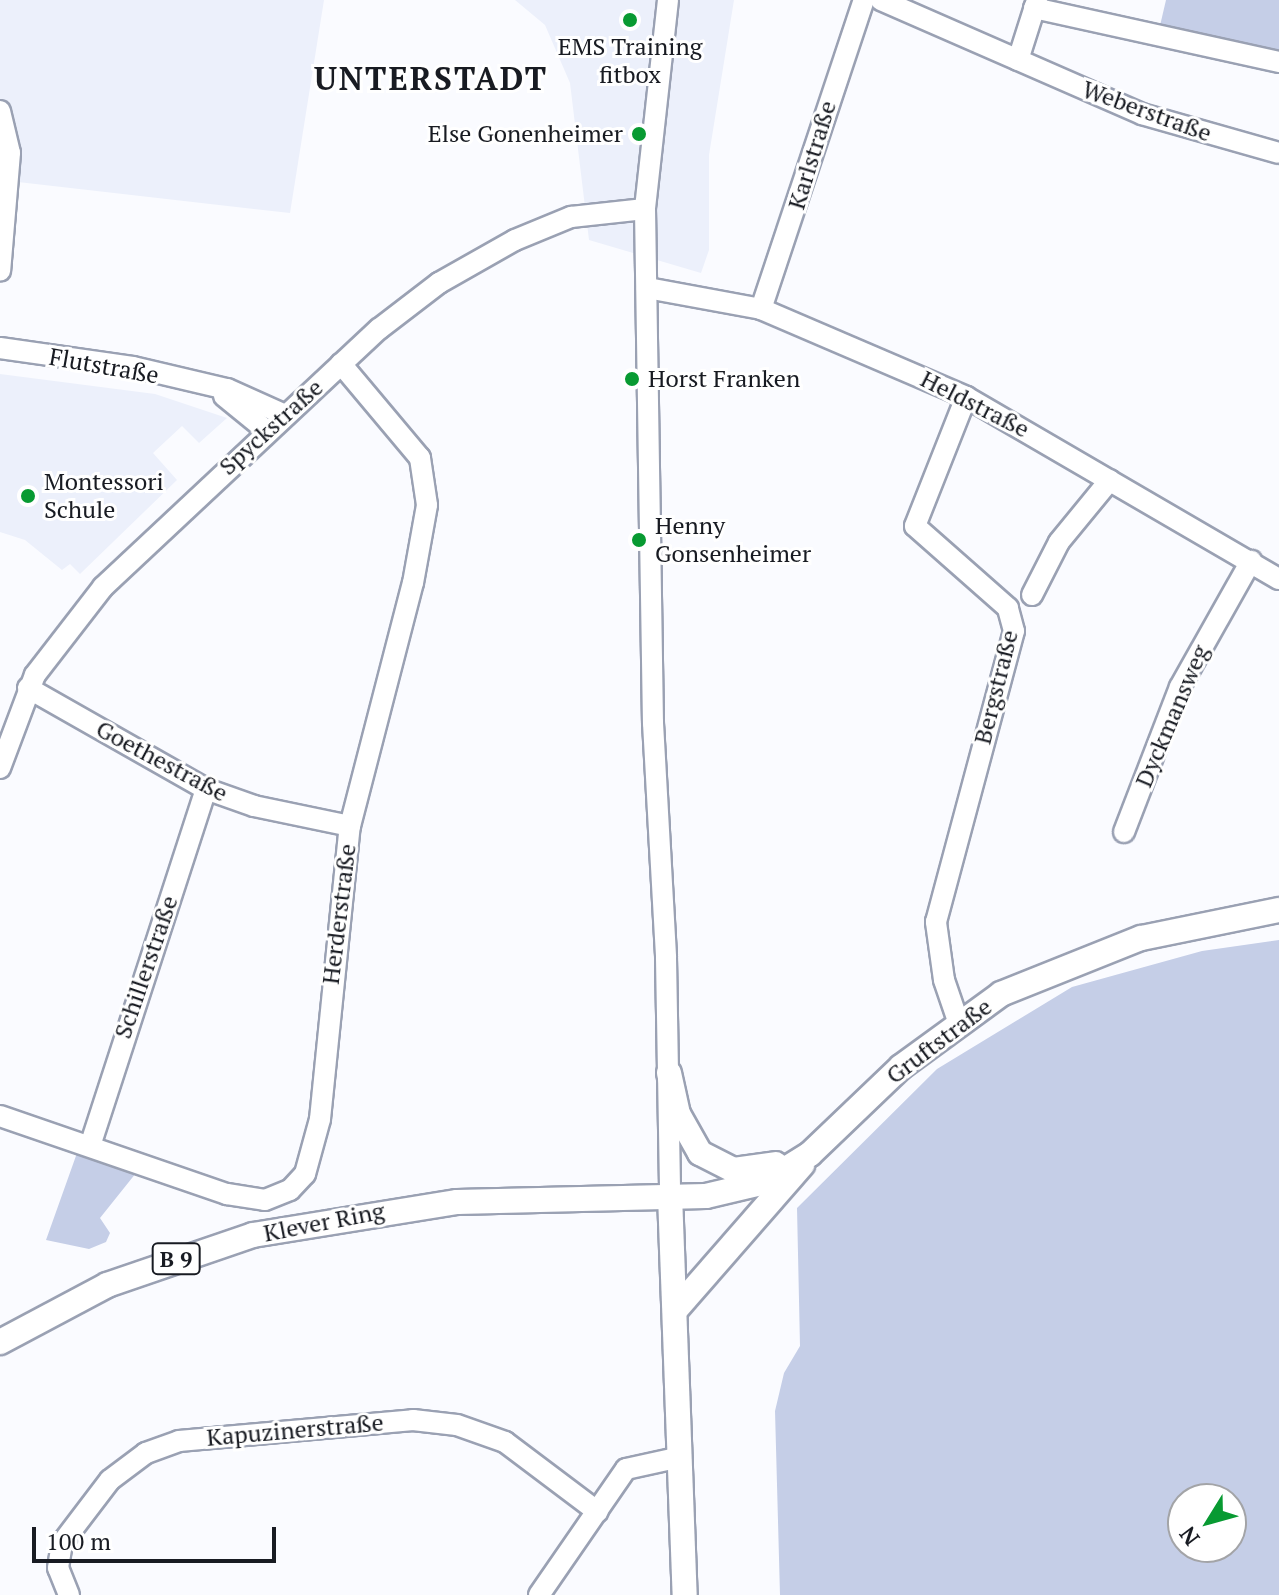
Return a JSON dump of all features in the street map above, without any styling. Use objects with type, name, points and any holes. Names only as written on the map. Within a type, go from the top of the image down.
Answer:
[{"type":"main road","name":"Gruftstraße","points":[[670,1195],[725,1193],[765,1182],[806,1157],[901,1067],[958,1021],[1072,962],[1141,938],[1279,910]]},
{"type":"main road","points":[[669,1073],[684,1131],[708,1160],[743,1170],[806,1157]]},
{"type":"main road","points":[[678,1307],[721,1252],[777,1199],[806,1157]]},
{"type":"main road","points":[[670,1195],[678,1307],[685,1595]]},
{"type":"main road","name":"Klever Ring","points":[[0,1342],[107,1285],[253,1235],[389,1209],[457,1202],[670,1195]]},
{"type":"street","points":[[668,0],[645,209],[653,723],[669,1073],[670,1195]]},
{"type":"street","name":"Karlstraße","points":[[761,309],[864,0]]},
{"type":"street","name":"Weberstraße","points":[[881,0],[1142,114],[1279,153]]},
{"type":"street","points":[[1018,60],[1036,4],[1279,62]]},
{"type":"street","points":[[0,111],[10,153],[0,271]]},
{"type":"street","name":"Spyckstraße","points":[[0,768],[28,688],[103,587],[341,364],[439,283],[515,240],[571,217],[645,209]]},
{"type":"street","name":"Heldstraße","points":[[647,288],[761,309],[966,397],[1279,579]]},
{"type":"street","name":"Flutstraße","points":[[0,348],[133,367],[242,393],[285,415]]},
{"type":"street","name":"Herderstraße","points":[[0,1116],[227,1194],[265,1200],[290,1190],[305,1174],[320,1119],[350,826],[413,583],[427,505],[420,458],[341,364]]},
{"type":"street","name":"Flutstraße","points":[[207,386],[267,431]]},
{"type":"street","name":"Bergstraße","points":[[958,1021],[944,980],[936,922],[1014,631],[1008,608],[915,526],[966,397]]},
{"type":"street","points":[[1032,595],[1059,542],[1110,480]]},
{"type":"street","name":"Dyckmansweg","points":[[1124,832],[1180,687],[1251,561]]},
{"type":"street","name":"Goethestraße","points":[[28,688],[206,789],[254,806],[350,826]]},
{"type":"street","name":"Schillerstraße","points":[[90,1146],[206,789]]},
{"type":"street","name":"Kapuzinerstraße","points":[[69,1595],[58,1568],[62,1543],[110,1480],[146,1453],[179,1441],[413,1420],[457,1425],[505,1442],[598,1512]]},
{"type":"street","points":[[539,1595],[626,1469],[681,1457]]},
{"type":"shaded area","points":[[0,0],[324,0],[290,213],[18,182],[0,146]]},
{"type":"shaded area","points":[[515,0],[734,0],[709,155],[709,250],[701,273],[589,240],[570,83],[545,25]]},
{"type":"shaded area","points":[[1166,0],[1279,0],[1279,56],[1159,30]]},
{"type":"shaded area","points":[[0,374],[155,394],[227,418],[199,443],[182,426],[153,453],[177,480],[80,574],[70,564],[62,570],[25,540],[0,532]]},
{"type":"shaded area","points":[[1279,940],[1279,1595],[780,1595],[775,1411],[784,1373],[800,1346],[797,1208],[937,1069],[1072,987],[1202,951]]},
{"type":"shaded area","points":[[77,1153],[136,1173],[100,1218],[110,1233],[106,1242],[89,1249],[46,1240]]},
{"type":"place","name":"EMS Training fitbox","points":[[630,20]]},
{"type":"place","name":"Else Gonenheimer","points":[[639,134]]},
{"type":"place","name":"Horst Franken","points":[[632,379]]},
{"type":"place","name":"Montessori Schule","points":[[28,496]]},
{"type":"place","name":"Henny Gonsenheimer","points":[[639,540]]},
{"type":"district","name":"UNTERSTADT","points":[[431,78]]}]
